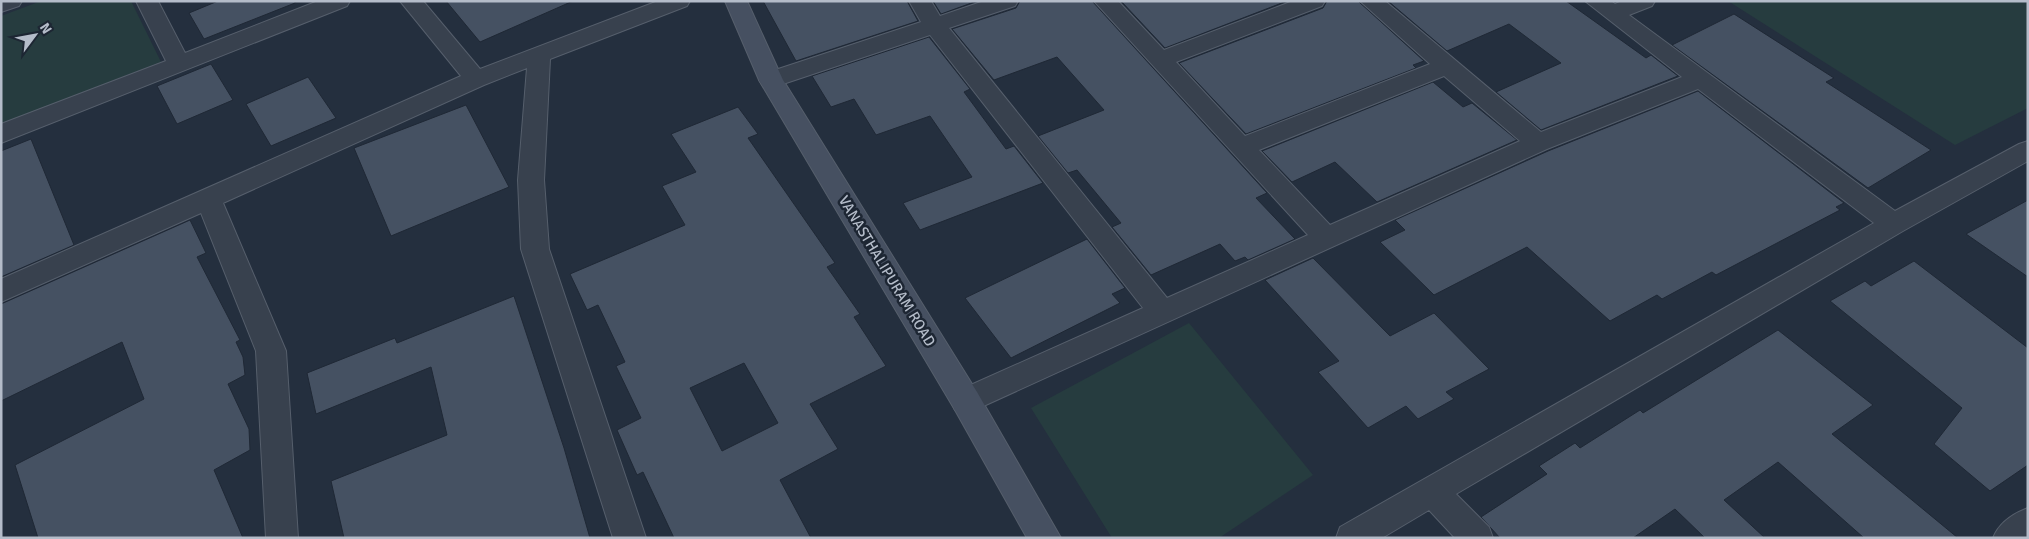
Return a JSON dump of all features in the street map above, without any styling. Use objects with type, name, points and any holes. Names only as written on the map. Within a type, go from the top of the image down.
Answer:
[{"type":"street","points":[[1,5],[11,1]]},
{"type":"street","points":[[147,1],[179,64]]},
{"type":"street","points":[[1,134],[340,1]]},
{"type":"street","points":[[411,1],[476,79]]},
{"type":"street","points":[[1,291],[476,79],[679,1]]},
{"type":"street","name":"VANASTHALIPURAM ROAD","points":[[736,1],[771,80],[966,401],[1045,538]]},
{"type":"street","points":[[920,1],[934,25],[1162,312]]},
{"type":"street","points":[[771,80],[1007,1]]},
{"type":"street","points":[[1104,1],[1327,239]]},
{"type":"street","points":[[1159,60],[1314,1]]},
{"type":"street","points":[[1371,1],[1538,143]]},
{"type":"street","points":[[1604,7],[1644,1]]},
{"type":"street","points":[[1604,7],[1698,80],[1894,224]]},
{"type":"street","points":[[540,56],[531,180],[535,249],[630,538]]},
{"type":"street","points":[[1241,147],[1446,66]]},
{"type":"street","points":[[966,401],[1538,143],[1698,80]]},
{"type":"street","points":[[1352,538],[1894,224],[2028,150]]},
{"type":"street","points":[[208,197],[271,351],[282,538]]},
{"type":"street","points":[[1433,492],[1477,538]]},
{"type":"street","points":[[2009,538],[2028,523]]},
{"type":"green space","points":[[41,1],[131,1],[161,62],[1,124],[1,16]]},
{"type":"green space","points":[[1728,1],[2023,1],[2028,4],[2028,108],[1955,145]]},
{"type":"green space","points":[[1189,323],[1313,475],[1219,538],[1112,538],[1031,408]]},
{"type":"building","points":[[218,1],[295,1],[295,3],[204,39],[189,13]]},
{"type":"building","points":[[446,1],[573,1],[480,42]]},
{"type":"building","points":[[763,1],[907,1],[918,21],[796,61]]},
{"type":"building","points":[[933,1],[977,1],[941,14]]},
{"type":"building","points":[[1020,1],[1092,1],[1267,193],[1256,198],[1295,239],[1248,260],[1245,257],[1235,261],[1220,244],[1151,275],[1112,227],[1121,223],[1077,170],[1068,173],[1038,136],[1104,110],[1057,57],[994,80],[952,29],[1016,8]]},
{"type":"building","points":[[1121,1],[1287,1],[1165,48]]},
{"type":"building","points":[[1327,1],[1358,1],[1424,61],[1413,65],[1416,68],[1246,134],[1179,63],[1323,8]]},
{"type":"building","points":[[1388,1],[1566,1],[1646,58],[1651,55],[1678,76],[1541,130],[1496,92],[1561,63],[1509,24],[1447,51]]},
{"type":"building","points":[[1734,14],[1834,78],[1826,82],[1931,150],[1868,188],[1672,45]]},
{"type":"building","points":[[929,37],[970,89],[964,92],[1006,149],[1014,146],[1043,183],[920,230],[903,203],[972,177],[930,116],[876,135],[854,99],[831,107],[812,76]]},
{"type":"building","points":[[211,64],[233,100],[177,124],[157,86]]},
{"type":"building","points":[[308,77],[336,118],[271,146],[246,104]]},
{"type":"building","points":[[1433,82],[1463,107],[1472,103],[1517,140],[1377,202],[1335,162],[1292,182],[1262,151]]},
{"type":"building","points":[[1698,91],[1844,203],[1836,207],[1840,210],[1716,275],[1712,272],[1662,299],[1657,295],[1610,321],[1527,247],[1434,295],[1380,242],[1405,230],[1395,220],[1548,151]]},
{"type":"building","points":[[466,105],[509,187],[391,236],[354,148]]},
{"type":"building","points":[[738,107],[758,134],[748,138],[835,263],[827,267],[860,314],[854,317],[886,366],[810,404],[838,449],[780,480],[811,538],[674,538],[643,472],[637,475],[617,430],[641,418],[616,366],[625,362],[598,305],[587,310],[570,274],[685,225],[662,186],[696,172],[671,134]],"holes":[[[744,363],[778,423],[722,451],[690,388]]]},
{"type":"building","points":[[31,139],[74,245],[1,277],[1,151]]},
{"type":"building","points":[[2028,200],[2028,277],[1966,234]]},
{"type":"building","points":[[190,220],[206,253],[197,257],[240,340],[236,342],[243,357],[245,375],[228,384],[249,429],[250,450],[214,470],[243,538],[38,538],[15,465],[144,399],[122,342],[1,401],[1,304]]},
{"type":"building","points":[[1087,239],[1125,288],[1112,294],[1120,303],[1011,358],[965,298]]},
{"type":"building","points":[[1313,258],[1390,336],[1434,313],[1489,369],[1446,392],[1454,399],[1418,419],[1406,406],[1368,428],[1318,372],[1339,361],[1265,280]]},
{"type":"building","points":[[1914,261],[2028,348],[2028,465],[1990,491],[1934,444],[1962,408],[1830,301],[1865,281],[1871,286]]},
{"type":"building","points":[[514,296],[564,448],[590,538],[344,538],[331,481],[447,435],[431,367],[316,414],[307,373],[395,338],[397,343]]},
{"type":"building","points":[[1778,330],[1873,405],[1832,434],[1958,538],[1864,538],[1778,462],[1724,500],[1765,538],[1705,538],[1675,509],[1633,538],[1500,538],[1481,517],[1547,474],[1539,466],[1575,443],[1580,448],[1640,410],[1643,413]]}]
